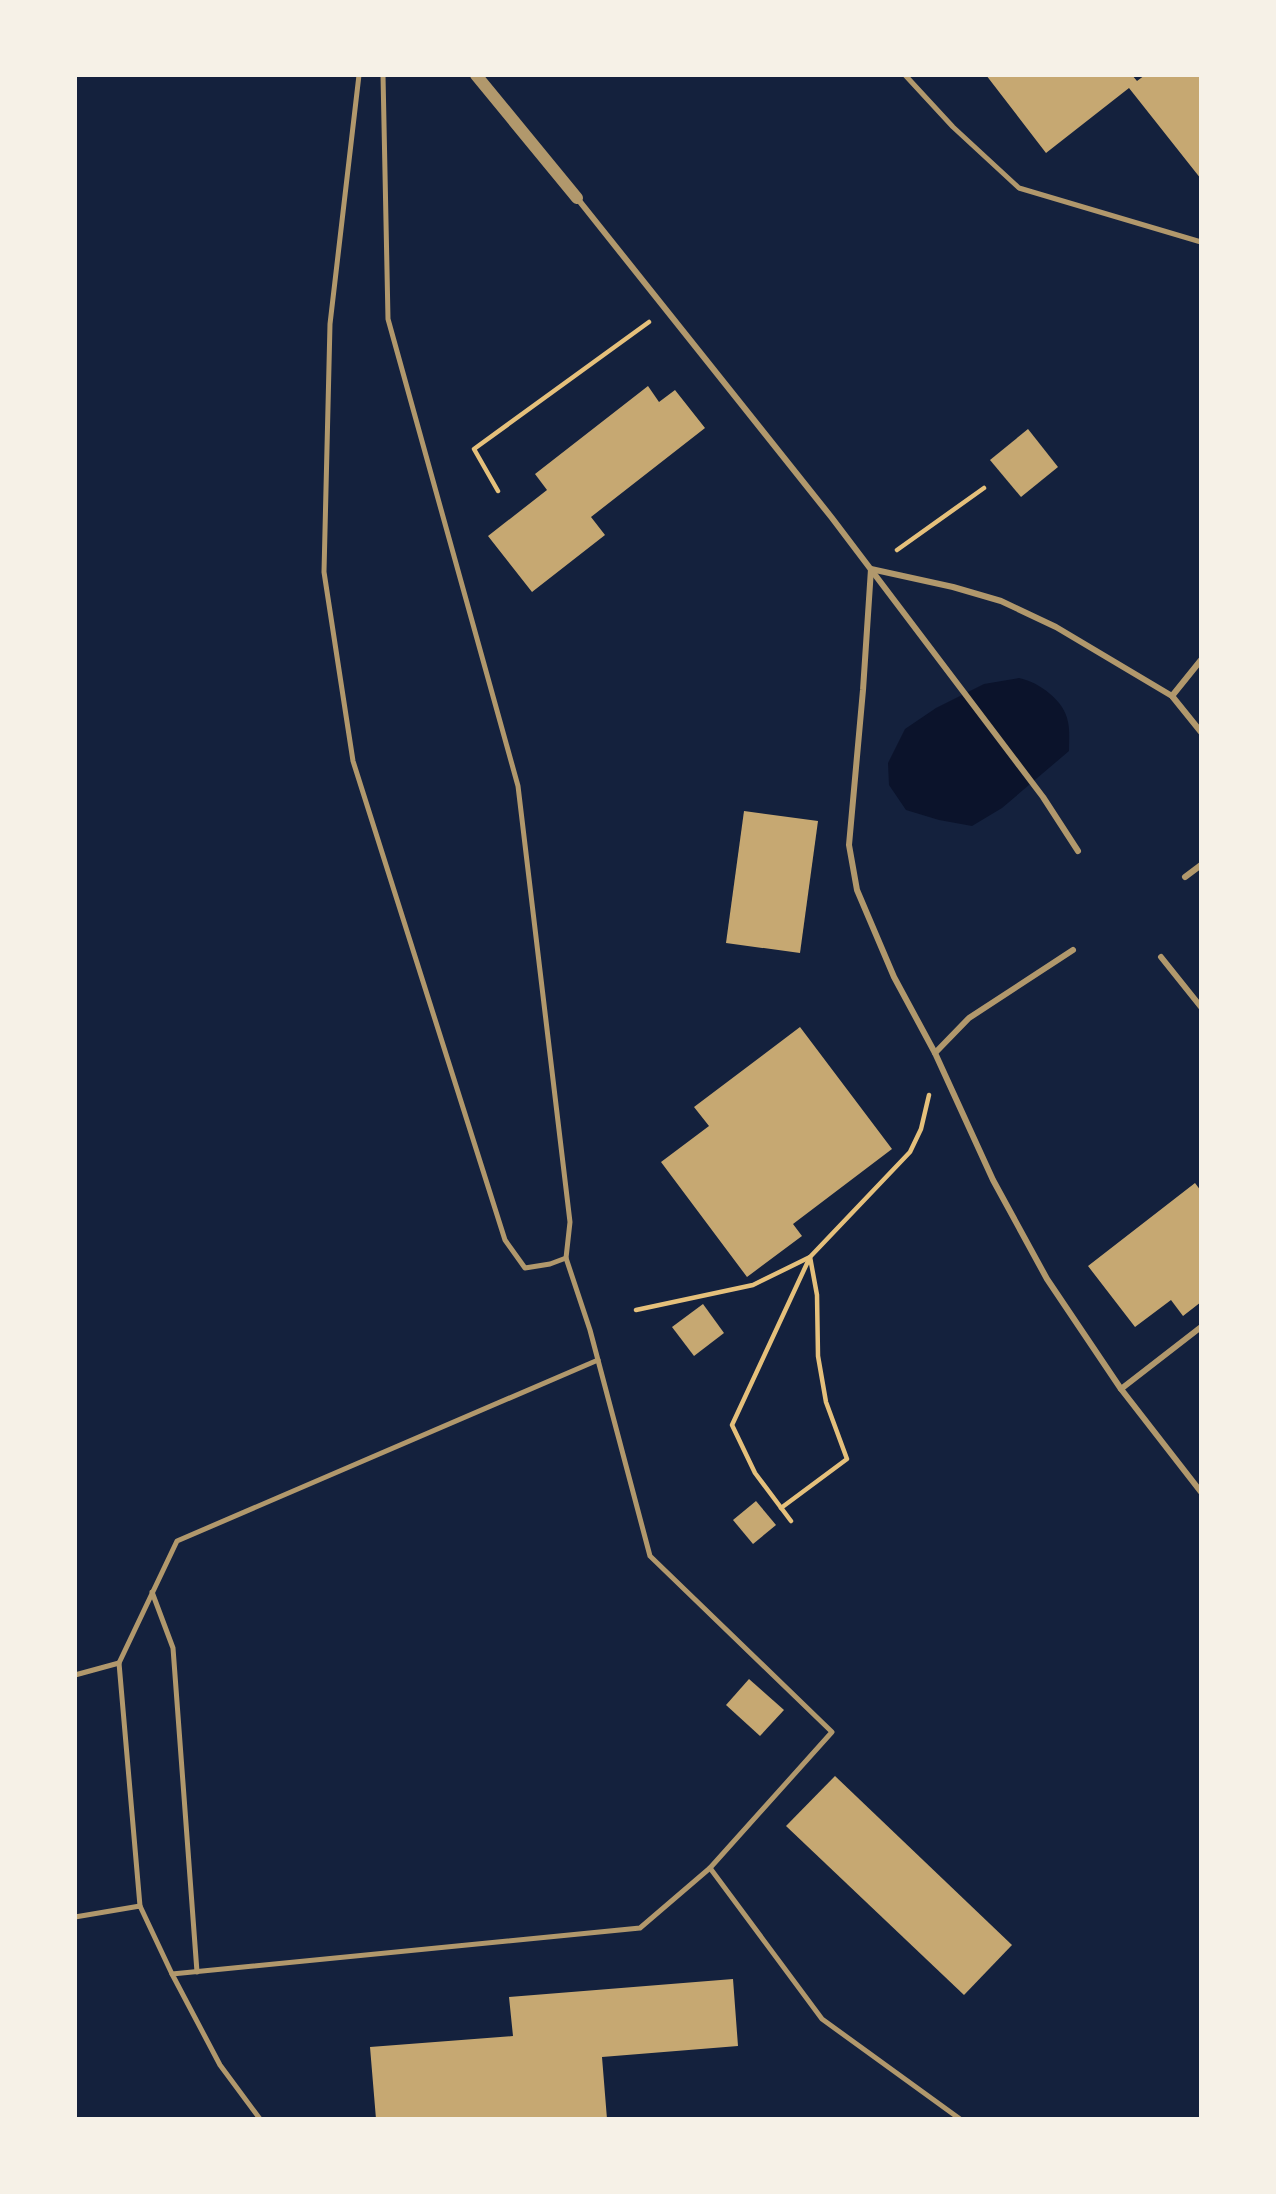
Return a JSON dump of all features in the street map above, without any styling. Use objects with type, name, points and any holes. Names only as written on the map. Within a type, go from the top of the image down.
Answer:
[{"type":"street","points":[[476,75],[667,309],[871,569],[1043,797],[1078,851]]},
{"type":"street","points":[[871,569],[953,587],[1001,601],[1056,627],[1172,696],[1201,732]]},
{"type":"street","points":[[871,569],[849,845],[857,890],[894,977],[935,1053],[993,1180],[1047,1279],[1121,1389],[1201,1492]]},
{"type":"street","points":[[1172,696],[1201,660]]},
{"type":"street","points":[[1185,877],[1201,865]]},
{"type":"street","points":[[935,1053],[969,1018],[1073,950]]},
{"type":"street","points":[[1161,957],[1201,1007]]},
{"type":"street","points":[[1121,1389],[1201,1327]]},
{"type":"lane","points":[[359,75],[330,324],[324,572],[353,761],[505,1240],[525,1268],[566,1258]]},
{"type":"lane","points":[[172,1974],[640,1928],[710,1868],[832,1732],[650,1556],[598,1360],[566,1258],[570,1222],[518,786],[388,319],[383,75]]},
{"type":"lane","points":[[905,75],[953,127],[1019,188],[1201,242]]},
{"type":"lane","points":[[260,2119],[220,2065],[140,1906],[119,1663],[177,1541],[598,1360]]},
{"type":"lane","points":[[152,1592],[173,1648],[197,1972]]},
{"type":"lane","points":[[75,1675],[119,1663]]},
{"type":"lane","points":[[710,1868],[822,2019],[960,2119]]},
{"type":"lane","points":[[75,1917],[140,1906]]},
{"type":"path","points":[[498,492],[474,449],[667,309]]},
{"type":"path","points":[[871,569],[984,488]]},
{"type":"path","points":[[791,1521],[755,1474],[732,1425],[810,1257],[910,1152],[921,1129],[935,1053]]},
{"type":"path","points":[[636,1310],[753,1285],[810,1257]]},
{"type":"path","points":[[781,1508],[847,1459],[826,1402],[818,1356],[817,1295],[810,1257]]},
{"type":"water","points":[[1019,678],[1043,688],[1062,707],[1069,725],[1069,751],[1002,808],[972,826],[906,810],[889,785],[888,763],[905,729],[936,708],[984,684]]},
{"type":"building","points":[[986,75],[1132,75],[1137,81],[1145,75],[1201,75],[1201,179],[1129,88],[1046,153]]},
{"type":"building","points":[[648,386],[659,402],[675,390],[705,428],[591,517],[605,535],[532,592],[488,536],[547,490],[535,474]]},
{"type":"building","points":[[1028,429],[1058,467],[1021,497],[990,460]]},
{"type":"building","points":[[744,811],[818,821],[800,953],[726,943]]},
{"type":"building","points":[[800,1027],[892,1149],[793,1224],[802,1236],[747,1277],[661,1162],[709,1126],[694,1107]]},
{"type":"building","points":[[1195,1183],[1201,1191],[1201,1302],[1183,1316],[1171,1300],[1135,1327],[1088,1266]]},
{"type":"building","points":[[703,1304],[724,1333],[694,1356],[672,1327]]},
{"type":"building","points":[[756,1501],[776,1525],[753,1544],[733,1520]]},
{"type":"building","points":[[749,1679],[784,1710],[760,1736],[726,1705]]},
{"type":"building","points":[[835,1776],[1012,1945],[964,1995],[786,1826]]},
{"type":"building","points":[[733,1979],[738,2046],[602,2057],[607,2119],[376,2119],[370,2047],[513,2036],[509,1997]]}]
